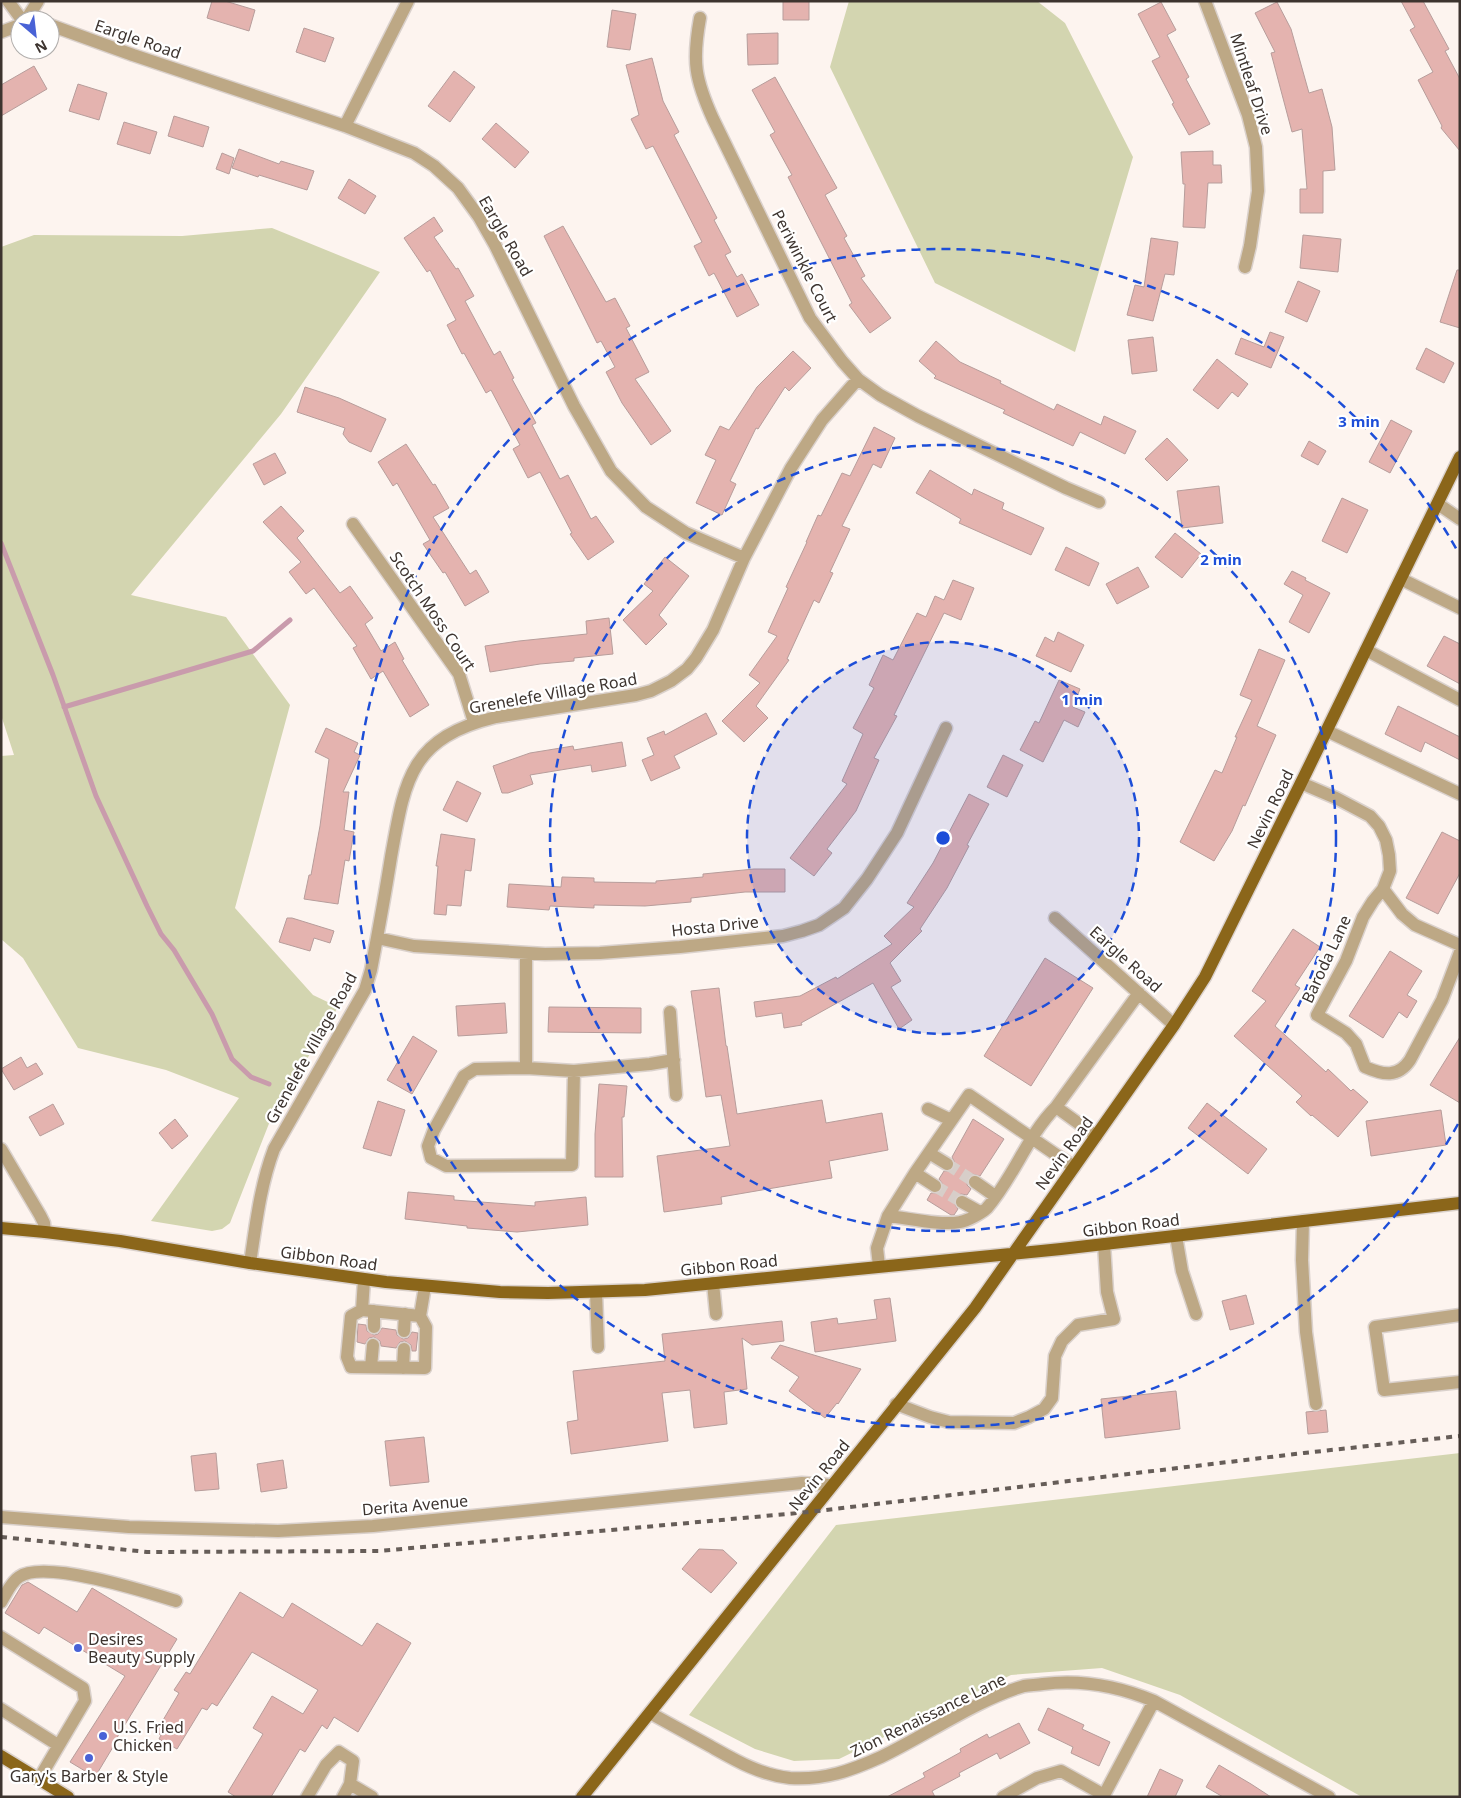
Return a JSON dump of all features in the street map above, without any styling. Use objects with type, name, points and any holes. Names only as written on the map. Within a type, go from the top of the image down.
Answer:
[{"type":"main road","name":"Nevin Road","points":[[582,1797],[975,1308],[1174,1025],[1205,977],[1302,783],[1460,457]]},
{"type":"main road","name":"Gibbon Road","points":[[1,1228],[120,1241],[364,1280],[500,1292],[596,1292],[645,1290],[1104,1244],[1460,1203]]},
{"type":"main road","points":[[1,1756],[68,1797]]},
{"type":"main road","points":[[1,1769],[8,1767],[25,1771]]},
{"type":"street","points":[[345,126],[408,1]]},
{"type":"street","name":"Mintleaf Drive","points":[[1205,1],[1248,115],[1256,147],[1258,191],[1245,267]]},
{"type":"street","name":"Periwinkle Court","points":[[700,18],[696,40],[696,70],[700,89],[810,318],[842,362],[858,380],[880,395],[918,416],[1066,488],[1099,502]]},
{"type":"street","name":"Eargle Road","points":[[60,29],[345,126],[414,153],[434,166],[458,188],[480,217],[574,406],[611,471],[646,507],[686,533],[744,558]]},
{"type":"street","name":"Grenelefe Village Road","points":[[250,1263],[261,1193],[274,1149],[365,990],[371,970],[400,807],[409,779],[422,758],[450,732],[474,722],[636,696],[671,681],[687,669],[713,630],[744,558],[791,468],[822,420],[858,380]]},
{"type":"street","points":[[1438,504],[1460,519]]},
{"type":"street","name":"Scotch Moss Court","points":[[353,524],[459,674],[474,722]]},
{"type":"street","points":[[1401,579],[1460,608]]},
{"type":"street","points":[[1366,650],[1460,700]]},
{"type":"street","name":"Hosta Drive","points":[[377,938],[414,946],[526,953],[600,953],[680,947],[783,936],[802,932],[844,908],[853,897],[892,841],[946,728]]},
{"type":"street","points":[[1327,731],[1460,794]]},
{"type":"street","name":"Baroda Lane","points":[[1302,783],[1370,816],[1379,826],[1386,840],[1390,872],[1384,890],[1373,901],[1363,917],[1346,960],[1317,1016],[1346,1033],[1356,1044],[1365,1067],[1384,1073],[1397,1073],[1405,1068],[1442,1000],[1460,952]]},
{"type":"street","points":[[1384,890],[1402,914],[1415,925],[1460,945]]},
{"type":"street","name":"Eargle Road","points":[[1055,918],[1174,1025]]},
{"type":"street","points":[[526,953],[526,1068]]},
{"type":"street","points":[[888,1216],[961,1222],[986,1209],[1046,1117],[1056,1107],[1139,993]]},
{"type":"street","points":[[670,1012],[676,1095]]},
{"type":"street","points":[[574,1071],[572,1165],[446,1166],[431,1158],[428,1146],[434,1130],[464,1076],[475,1069],[526,1068],[574,1071],[674,1060]]},
{"type":"street","points":[[879,1266],[877,1248],[888,1216],[969,1095],[1074,1167]]},
{"type":"street","points":[[1056,1107],[1096,1136]]},
{"type":"street","points":[[928,1109],[952,1120]]},
{"type":"street","points":[[1,1149],[40,1214],[45,1232]]},
{"type":"street","points":[[929,1153],[948,1164]]},
{"type":"street","points":[[915,1173],[935,1186]]},
{"type":"street","points":[[975,1182],[995,1196]]},
{"type":"street","points":[[962,1202],[980,1212]]},
{"type":"street","points":[[1302,1221],[1306,1332],[1316,1404]]},
{"type":"street","points":[[1176,1236],[1182,1272],[1196,1314]]},
{"type":"street","points":[[896,1404],[949,1422],[1014,1423],[1044,1409],[1052,1398],[1056,1356],[1062,1341],[1078,1325],[1114,1319],[1107,1292],[1104,1244]]},
{"type":"street","points":[[364,1280],[368,1310],[374,1327]]},
{"type":"street","points":[[713,1283],[716,1314]]},
{"type":"street","points":[[420,1316],[368,1310],[351,1316],[347,1357],[351,1367],[424,1368],[426,1327],[420,1316],[424,1286]]},
{"type":"street","points":[[596,1292],[598,1347]]},
{"type":"street","points":[[404,1331],[405,1314]]},
{"type":"street","points":[[1460,1316],[1375,1327],[1384,1390],[1460,1382]]},
{"type":"street","points":[[371,1367],[373,1345]]},
{"type":"street","points":[[403,1368],[404,1349]]},
{"type":"street","name":"Derita Avenue","points":[[1,1517],[129,1527],[278,1531],[373,1526],[802,1483],[831,1485]]},
{"type":"street","points":[[3,1594],[18,1577],[29,1572],[101,1579],[176,1601]]},
{"type":"street","points":[[1,1637],[83,1688],[86,1700],[39,1779]]},
{"type":"street","name":"Zion Renaissance Lane","points":[[650,1713],[744,1765],[764,1773],[790,1778],[813,1778],[831,1776],[853,1770],[894,1751],[990,1700],[1025,1686],[1061,1682],[1095,1683],[1154,1701],[1329,1797]]},
{"type":"street","points":[[1003,1797],[1037,1778],[1061,1771],[1104,1796],[1154,1701]]},
{"type":"street","points":[[1,1709],[58,1745]]},
{"type":"street","points":[[307,1797],[326,1765],[339,1752],[353,1761],[350,1784],[343,1797]]},
{"type":"street","points":[[350,1784],[372,1797]]},
{"type":"green space","points":[[849,1],[1037,1],[1065,23],[1133,157],[1075,352],[935,283],[830,67]]},
{"type":"green space","points":[[272,228],[380,272],[281,414],[131,595],[226,617],[290,705],[235,908],[313,995],[338,1007],[270,1121],[230,1223],[222,1229],[212,1231],[151,1221],[239,1098],[166,1070],[78,1048],[23,958],[1,939],[1,756],[14,755],[1,715],[1,247],[34,235],[182,236]]},
{"type":"green space","points":[[1460,1453],[1460,1797],[1362,1797],[1180,1695],[1102,1668],[1011,1675],[839,1759],[794,1761],[755,1749],[689,1715],[836,1525]]},
{"type":"building","points":[[212,1],[225,1],[255,10],[249,31],[207,18]]},
{"type":"building","points":[[783,1],[809,1],[809,20],[783,20]]},
{"type":"building","points":[[1401,1],[1423,1],[1449,49],[1445,51],[1460,79],[1460,151],[1441,128],[1442,126],[1418,80],[1433,72],[1410,30],[1415,27]]},
{"type":"building","points":[[1161,2],[1176,30],[1167,35],[1189,77],[1186,79],[1210,124],[1189,135],[1152,61],[1160,57],[1138,14]]},
{"type":"building","points":[[1277,2],[1291,29],[1309,93],[1322,89],[1332,127],[1335,170],[1323,171],[1323,213],[1300,213],[1300,189],[1307,189],[1302,129],[1292,132],[1271,53],[1275,52],[1255,13]]},
{"type":"building","points":[[612,10],[636,14],[630,50],[607,47]]},
{"type":"building","points":[[304,28],[334,38],[325,62],[296,52]]},
{"type":"building","points":[[778,33],[778,64],[748,65],[747,34]]},
{"type":"building","points":[[652,58],[663,101],[679,132],[674,135],[717,218],[714,220],[731,252],[725,255],[737,277],[742,274],[759,305],[737,317],[714,273],[709,276],[694,246],[702,242],[653,146],[646,149],[631,119],[639,115],[626,65]]},
{"type":"building","points":[[34,66],[47,89],[1,116],[1,85]]},
{"type":"building","points":[[454,71],[475,87],[450,122],[428,106]]},
{"type":"building","points":[[775,77],[837,188],[825,195],[847,236],[844,238],[865,276],[861,278],[891,318],[870,333],[849,305],[852,303],[788,177],[792,175],[770,135],[775,132],[752,90]]},
{"type":"building","points":[[78,84],[107,93],[99,120],[69,111]]},
{"type":"building","points":[[174,116],[209,127],[203,147],[168,136]]},
{"type":"building","points":[[124,122],[157,132],[150,154],[117,144]]},
{"type":"building","points":[[496,123],[529,152],[515,168],[482,139]]},
{"type":"building","points":[[239,149],[279,164],[281,161],[314,171],[307,190],[232,168]]},
{"type":"building","points":[[1213,151],[1213,165],[1221,165],[1222,183],[1208,183],[1205,228],[1183,227],[1185,184],[1183,184],[1181,152]]},
{"type":"building","points":[[222,153],[234,158],[229,174],[216,169]]},
{"type":"building","points":[[349,179],[376,196],[365,214],[338,198]]},
{"type":"building","points":[[434,217],[443,231],[434,237],[456,269],[458,268],[474,296],[465,301],[494,355],[500,351],[514,378],[512,379],[536,423],[532,425],[560,479],[568,475],[591,519],[596,516],[614,542],[588,560],[570,534],[572,533],[540,472],[528,478],[513,449],[520,445],[491,390],[486,393],[447,325],[456,320],[430,270],[427,272],[404,238]]},
{"type":"building","points":[[563,226],[606,302],[615,298],[630,326],[626,328],[649,372],[635,379],[671,431],[651,445],[622,403],[606,372],[615,367],[601,341],[597,343],[544,236]]},
{"type":"building","points":[[1303,235],[1341,239],[1338,272],[1300,268]]},
{"type":"building","points":[[1151,238],[1178,242],[1174,275],[1165,274],[1153,321],[1127,315],[1135,285],[1144,287]]},
{"type":"building","points":[[1457,270],[1460,270],[1460,328],[1440,322]]},
{"type":"building","points":[[1298,281],[1320,291],[1307,322],[1285,312]]},
{"type":"building","points":[[1270,332],[1284,337],[1271,368],[1235,354],[1241,338],[1264,347]]},
{"type":"building","points":[[1153,337],[1157,371],[1132,374],[1128,340]]},
{"type":"building","points":[[936,341],[960,362],[1001,381],[1000,383],[1054,410],[1057,404],[1101,425],[1104,416],[1136,431],[1125,454],[1080,432],[1073,446],[1003,413],[1005,410],[934,378],[936,376],[919,361]]},
{"type":"building","points":[[1426,348],[1454,363],[1444,383],[1416,369]]},
{"type":"building","points":[[793,351],[811,368],[789,391],[785,387],[758,429],[756,428],[730,481],[736,484],[722,515],[696,503],[716,460],[705,455],[720,426],[729,430],[757,387]]},
{"type":"building","points":[[1217,359],[1248,384],[1238,397],[1232,392],[1218,409],[1193,390]]},
{"type":"building","points":[[305,387],[339,398],[386,419],[371,452],[349,442],[343,434],[345,428],[297,412]]},
{"type":"building","points":[[1391,420],[1412,431],[1390,473],[1369,462]]},
{"type":"building","points":[[874,427],[895,438],[881,468],[873,464],[842,526],[850,529],[830,572],[833,573],[819,603],[814,600],[787,659],[789,660],[756,706],[768,718],[744,742],[722,721],[760,683],[749,675],[777,636],[768,632],[818,515],[821,516],[842,473],[850,476]]},
{"type":"building","points":[[1167,438],[1188,460],[1167,481],[1145,459]]},
{"type":"building","points":[[1309,441],[1326,451],[1318,465],[1301,456]]},
{"type":"building","points":[[406,444],[433,485],[435,484],[449,508],[433,517],[470,574],[476,570],[489,592],[465,606],[445,572],[443,573],[423,544],[430,540],[397,483],[393,486],[378,462]]},
{"type":"building","points":[[275,453],[286,473],[264,485],[253,464]]},
{"type":"building","points":[[930,470],[972,495],[974,489],[1004,503],[1002,509],[1044,528],[1031,555],[959,523],[961,519],[916,493]]},
{"type":"building","points":[[1219,486],[1223,523],[1182,528],[1177,491]]},
{"type":"building","points":[[1342,498],[1368,510],[1347,553],[1322,541]]},
{"type":"building","points":[[281,506],[304,531],[297,538],[340,593],[350,586],[373,618],[365,624],[381,651],[395,642],[404,659],[402,660],[429,705],[410,717],[383,671],[371,679],[353,648],[357,646],[314,588],[306,594],[289,572],[301,562],[263,522]]},
{"type":"building","points":[[1175,533],[1201,554],[1182,578],[1155,557]]},
{"type":"building","points":[[1066,547],[1099,563],[1089,586],[1055,570]]},
{"type":"building","points":[[665,557],[689,576],[659,615],[667,624],[646,645],[623,620],[653,591],[644,584]]},
{"type":"building","points":[[1138,567],[1149,587],[1117,604],[1106,584]]},
{"type":"building","points":[[1292,571],[1330,593],[1309,633],[1289,622],[1303,595],[1284,584]]},
{"type":"building","points":[[953,580],[974,588],[961,620],[944,613],[894,715],[897,716],[874,758],[879,760],[856,811],[827,849],[832,853],[814,876],[790,858],[847,784],[842,781],[863,734],[853,728],[874,688],[869,685],[883,655],[893,660],[917,613],[926,617],[935,596],[944,600]]},
{"type":"building","points":[[609,618],[613,654],[574,658],[574,661],[490,672],[485,646],[587,634],[586,621]]},
{"type":"building","points":[[1058,632],[1084,645],[1071,672],[1036,656],[1045,637],[1054,642]]},
{"type":"building","points":[[1444,636],[1460,644],[1460,684],[1427,666]]},
{"type":"building","points":[[1259,649],[1285,660],[1257,726],[1276,735],[1245,806],[1243,805],[1232,831],[1214,861],[1180,842],[1215,770],[1222,773],[1237,737],[1235,737],[1252,700],[1240,695]]},
{"type":"building","points":[[1059,680],[1080,689],[1073,707],[1085,712],[1078,727],[1064,720],[1043,762],[1020,750],[1035,721],[1039,723]]},
{"type":"building","points":[[1398,706],[1460,737],[1460,760],[1425,742],[1421,752],[1385,734]]},
{"type":"building","points":[[706,713],[717,734],[674,756],[680,768],[651,781],[642,760],[654,755],[647,738],[664,731],[665,735]]},
{"type":"building","points":[[326,728],[358,743],[354,752],[360,755],[343,792],[349,792],[344,830],[354,832],[349,861],[345,860],[338,904],[304,899],[309,875],[311,875],[320,826],[329,759],[315,752]]},
{"type":"building","points":[[622,742],[626,766],[592,772],[591,765],[530,775],[533,784],[508,793],[502,793],[493,766],[530,753],[573,746],[574,750]]},
{"type":"building","points":[[1003,755],[1023,765],[1007,797],[987,787]]},
{"type":"building","points":[[457,781],[481,793],[467,822],[443,810]]},
{"type":"building","points":[[969,794],[989,804],[947,888],[920,929],[922,931],[890,963],[901,981],[891,987],[912,1020],[899,1029],[873,983],[801,1023],[802,1025],[784,1028],[782,1013],[756,1017],[754,1002],[800,996],[836,977],[837,979],[892,944],[884,936],[914,907],[907,903],[933,863]]},
{"type":"building","points":[[1442,832],[1460,841],[1460,873],[1438,914],[1406,898]]},
{"type":"building","points":[[441,834],[475,839],[471,871],[465,870],[461,906],[447,905],[446,915],[434,914],[438,866],[436,866]]},
{"type":"building","points":[[754,869],[785,869],[785,892],[745,892],[691,898],[691,902],[645,906],[594,905],[594,908],[550,906],[549,910],[507,907],[509,884],[561,887],[562,877],[594,878],[594,882],[656,883],[656,881],[703,877],[703,874]]},
{"type":"building","points":[[287,918],[334,931],[330,943],[314,938],[310,951],[279,942]]},
{"type":"building","points":[[1293,929],[1320,947],[1295,985],[1300,988],[1275,1026],[1326,1072],[1328,1069],[1351,1091],[1353,1089],[1368,1102],[1338,1137],[1296,1102],[1302,1096],[1234,1036],[1266,1001],[1252,991]]},
{"type":"building","points":[[1390,951],[1422,971],[1407,995],[1417,1001],[1407,1018],[1399,1012],[1383,1038],[1349,1016]]},
{"type":"building","points":[[1045,958],[1093,988],[1031,1086],[984,1056]]},
{"type":"building","points":[[719,988],[737,1114],[822,1100],[826,1123],[882,1113],[888,1150],[829,1161],[832,1178],[721,1197],[722,1204],[664,1212],[657,1156],[730,1146],[721,1095],[706,1097],[691,991]]},
{"type":"building","points":[[505,1003],[507,1033],[458,1036],[456,1006]]},
{"type":"building","points":[[549,1007],[641,1008],[641,1033],[548,1032]]},
{"type":"building","points":[[413,1036],[437,1051],[412,1094],[387,1080]]},
{"type":"building","points":[[1460,1037],[1460,1103],[1430,1085]]},
{"type":"building","points":[[21,1057],[27,1068],[36,1063],[43,1074],[14,1090],[1,1069]]},
{"type":"building","points":[[599,1084],[627,1086],[624,1117],[622,1117],[623,1177],[595,1177],[595,1134]]},
{"type":"building","points":[[378,1101],[405,1110],[391,1156],[363,1148]]},
{"type":"building","points":[[1207,1103],[1267,1149],[1248,1174],[1188,1128]]},
{"type":"building","points":[[53,1104],[64,1124],[40,1136],[29,1117]]},
{"type":"building","points":[[1441,1110],[1446,1145],[1371,1156],[1366,1121]]},
{"type":"building","points":[[175,1119],[188,1136],[172,1149],[159,1133]]},
{"type":"building","points":[[973,1119],[1004,1139],[980,1176],[972,1174],[968,1178],[967,1185],[971,1189],[967,1195],[961,1194],[955,1198],[954,1203],[958,1209],[954,1215],[951,1215],[927,1200],[931,1193],[938,1193],[942,1190],[942,1183],[939,1179],[944,1171],[950,1171],[954,1168],[952,1157]]},
{"type":"building","points":[[408,1192],[454,1196],[454,1200],[535,1206],[535,1202],[586,1197],[588,1225],[517,1232],[467,1228],[467,1226],[405,1219]]},
{"type":"building","points":[[1246,1295],[1254,1324],[1230,1330],[1222,1301]]},
{"type":"building","points":[[890,1298],[896,1341],[815,1352],[811,1322],[837,1318],[838,1324],[877,1319],[874,1300]]},
{"type":"building","points":[[782,1321],[784,1341],[752,1345],[742,1338],[747,1389],[724,1392],[727,1424],[694,1428],[690,1390],[662,1393],[668,1441],[571,1454],[567,1422],[578,1420],[573,1371],[665,1361],[662,1334]]},
{"type":"building","points":[[358,1324],[366,1325],[367,1331],[374,1335],[378,1334],[382,1328],[396,1330],[397,1335],[403,1339],[408,1338],[412,1332],[418,1333],[416,1351],[412,1351],[411,1345],[405,1341],[400,1342],[396,1348],[381,1346],[380,1341],[374,1337],[369,1338],[365,1344],[357,1342]]},
{"type":"building","points":[[780,1345],[861,1369],[838,1404],[825,1418],[789,1391],[799,1377],[771,1358]]},
{"type":"building","points":[[1176,1391],[1180,1429],[1105,1438],[1101,1399]]},
{"type":"building","points":[[1326,1410],[1328,1432],[1308,1434],[1306,1412]]},
{"type":"building","points":[[424,1437],[429,1482],[390,1486],[385,1441]]},
{"type":"building","points":[[216,1453],[219,1489],[195,1491],[191,1456]]},
{"type":"building","points":[[283,1460],[287,1488],[261,1492],[257,1464]]},
{"type":"building","points":[[699,1549],[723,1550],[737,1563],[711,1593],[682,1569]]},
{"type":"building","points":[[28,1582],[77,1612],[92,1588],[177,1639],[95,1777],[70,1762],[125,1676],[44,1627],[39,1634],[5,1613],[22,1585]]},
{"type":"building","points":[[240,1592],[283,1618],[292,1603],[362,1646],[377,1623],[411,1643],[358,1732],[334,1717],[327,1729],[322,1725],[305,1752],[300,1749],[271,1797],[236,1797],[228,1792],[263,1734],[253,1728],[272,1696],[303,1714],[318,1690],[252,1652],[217,1706],[212,1703],[207,1710],[202,1708],[177,1749],[159,1739],[161,1735],[156,1732],[179,1693],[174,1690],[186,1672],[190,1674]]},
{"type":"building","points":[[1048,1708],[1084,1725],[1082,1729],[1110,1742],[1099,1766],[1071,1753],[1073,1747],[1038,1730]]},
{"type":"building","points":[[1019,1723],[1030,1743],[1000,1759],[997,1753],[959,1773],[960,1776],[932,1791],[935,1797],[887,1797],[925,1777],[923,1773],[961,1752],[960,1749],[987,1734],[989,1738]]},
{"type":"building","points":[[1219,1765],[1271,1797],[1223,1797],[1206,1787]]},
{"type":"building","points":[[1160,1769],[1183,1780],[1175,1797],[1147,1797]]},
{"type":"waterway","points":[[1,543],[53,675],[96,796],[147,906],[161,934],[174,950],[212,1014],[232,1059],[251,1077],[269,1084]]},
{"type":"waterway","points":[[64,707],[253,651],[290,620]]},
{"type":"tunnel","points":[[947,1164],[975,1182]]},
{"type":"tunnel","points":[[935,1186],[962,1202]]},
{"type":"railway","points":[[1,1537],[147,1552],[379,1551],[809,1512],[1460,1436]]},
{"type":"place","name":"Desires Beauty Supply","points":[[78,1648]]},
{"type":"place","name":"U.S. Fried Chicken","points":[[103,1736]]},
{"type":"place","name":"Gary's Barber & Style","points":[[89,1758]]}]
